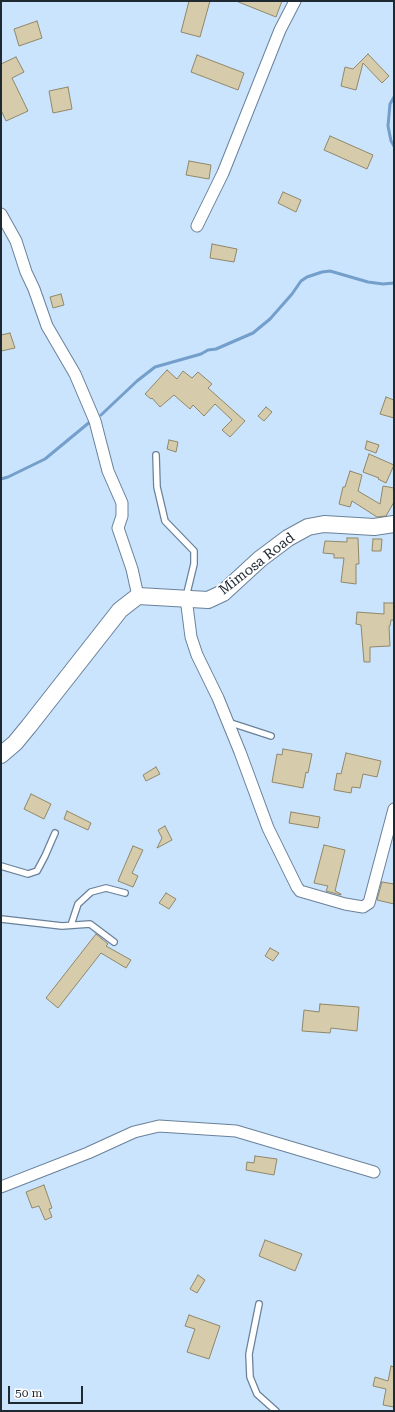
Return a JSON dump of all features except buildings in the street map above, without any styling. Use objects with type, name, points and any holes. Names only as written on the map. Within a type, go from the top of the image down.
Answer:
[{"type":"street","points":[[197,226],[223,173],[280,30],[295,1]]},
{"type":"street","points":[[1,214],[16,241],[26,272],[34,289],[47,326],[75,374],[95,421],[108,471],[122,503],[122,516],[118,528],[132,569],[138,596],[120,610],[29,726],[15,743],[1,755]]},
{"type":"street","name":"Mimosa Road","points":[[138,596],[208,600],[224,593],[260,559],[288,538],[308,527],[324,524],[374,527],[394,524]]},
{"type":"street","points":[[186,598],[191,637],[197,655],[227,722],[268,828],[300,891],[345,904],[363,907],[369,903],[394,809]]},
{"type":"street","points":[[1,1187],[88,1153],[134,1132],[159,1126],[236,1131],[374,1172]]},
{"type":"lane","points":[[156,455],[157,487],[165,521],[194,551],[194,564],[186,598]]},
{"type":"lane","points":[[227,722],[271,736]]},
{"type":"lane","points":[[1,866],[28,874],[37,871],[46,856],[55,833]]},
{"type":"lane","points":[[71,925],[78,904],[91,892],[106,888],[125,893]]},
{"type":"lane","points":[[1,919],[62,926],[90,924],[114,942]]},
{"type":"lane","points":[[259,1304],[249,1354],[250,1377],[257,1394],[276,1411]]},
{"type":"waterway","points":[[394,97],[390,104],[388,126],[391,141],[394,146]]},
{"type":"waterway","points":[[101,415],[137,381],[155,367],[201,354],[208,350],[216,349],[253,333],[270,319],[292,294],[301,281],[307,277],[330,271],[368,282],[383,284],[394,283]]},
{"type":"waterway","points":[[1,479],[45,459],[91,421]]}]
